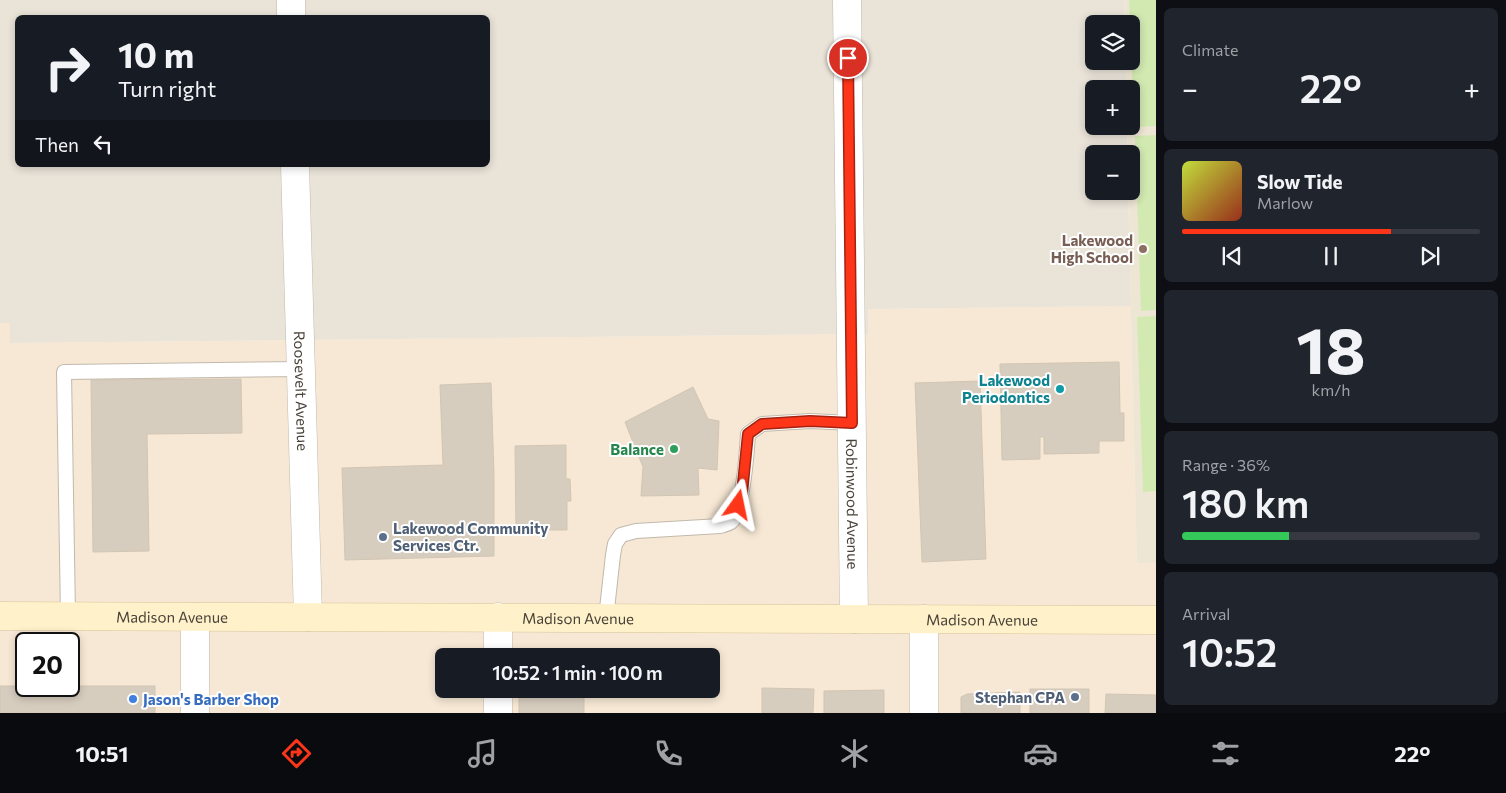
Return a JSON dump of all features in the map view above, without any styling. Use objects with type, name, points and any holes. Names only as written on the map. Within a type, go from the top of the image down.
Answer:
[{"type":"main road","name":"Madison Avenue","points":[[0,616],[1156,620]]},
{"type":"street","points":[[291,0],[291,15]]},
{"type":"street","name":"Robinwood Avenue","points":[[847,0],[854,618]]},
{"type":"street","name":"Roosevelt Avenue","points":[[295,167],[308,617]]},
{"type":"street","points":[[195,616],[195,713]]},
{"type":"street","points":[[498,618],[498,648]]},
{"type":"street","points":[[924,619],[924,713]]},
{"type":"street","points":[[498,698],[498,713]]},
{"type":"lane","points":[[68,616],[64,372],[301,369]]},
{"type":"lane","points":[[606,618],[613,555],[615,544],[621,535],[636,531],[720,526],[731,522],[742,493],[748,434],[762,424],[810,421],[852,423]]},
{"type":"shaded area","points":[[0,0],[1124,0],[1125,15],[1085,15],[1085,70],[1126,70],[1126,80],[1085,80],[1085,135],[1127,135],[1128,145],[1085,145],[1085,200],[1128,200],[1131,306],[868,309],[868,334],[10,343],[10,323],[0,323]]},
{"type":"shaded area","name":"Lakewood High School","points":[[1124,0],[1156,0],[1156,563],[1137,563],[1128,200],[1140,200],[1140,145],[1128,145],[1127,135],[1140,135],[1140,80],[1126,80],[1126,70],[1140,70],[1140,15],[1125,15]]},
{"type":"shaded area","points":[[1131,306],[1137,563],[1156,563],[1156,713],[0,713],[0,323],[10,323],[10,343],[868,334],[868,309]]},
{"type":"green space","points":[[1129,0],[1156,0],[1156,126],[1140,127],[1140,80],[1132,80],[1132,70],[1140,70],[1140,15],[1130,15]]},
{"type":"green space","points":[[1156,135],[1156,310],[1141,311],[1137,200],[1140,200],[1140,145],[1135,145],[1135,136]]},
{"type":"green space","points":[[1156,316],[1156,491],[1143,492],[1137,317]]},
{"type":"building","name":"Lakewood Periodontics","points":[[1119,362],[1120,413],[1124,413],[1124,441],[1099,441],[1099,453],[1044,454],[1044,437],[1040,437],[1040,459],[1002,460],[1000,364]]},
{"type":"building","points":[[241,379],[242,433],[147,434],[149,551],[93,552],[91,380]]},
{"type":"building","points":[[980,381],[986,559],[922,562],[915,383]]},
{"type":"building","points":[[491,383],[494,556],[345,560],[342,468],[443,465],[440,385]]},
{"type":"building","points":[[693,387],[708,419],[719,421],[717,470],[698,468],[699,495],[641,496],[643,467],[625,422]]},
{"type":"building","points":[[566,445],[566,479],[570,479],[571,501],[567,501],[567,530],[516,530],[515,446]]},
{"type":"building","points":[[0,686],[15,686],[15,697],[80,697],[80,686],[155,686],[155,713],[0,713]]},
{"type":"building","points":[[762,688],[814,689],[813,713],[762,713]]},
{"type":"building","points":[[1030,689],[1089,689],[1089,713],[1030,713]]},
{"type":"building","points":[[884,690],[884,713],[824,713],[824,691]]},
{"type":"building","points":[[1020,692],[1020,713],[961,713],[961,697],[967,694]]},
{"type":"building","points":[[1106,694],[1156,695],[1156,713],[1105,713]]},
{"type":"building","points":[[519,698],[584,698],[584,713],[519,713]]},
{"type":"place","name":"Lakewood High School","points":[[1143,249]]},
{"type":"place","name":"Lakewood Periodontics","points":[[1060,389]]},
{"type":"place","name":"Balance","points":[[674,449]]},
{"type":"place","name":"Lakewood Community Services Ctr.","points":[[383,537]]},
{"type":"place","name":"Stephan CPA","points":[[1075,697]]},
{"type":"place","name":"Jason's Barber Shop","points":[[133,699]]},
{"type":"route","points":[[738,505],[742,493],[748,434],[762,424],[810,421],[852,423],[848,58]]}]
